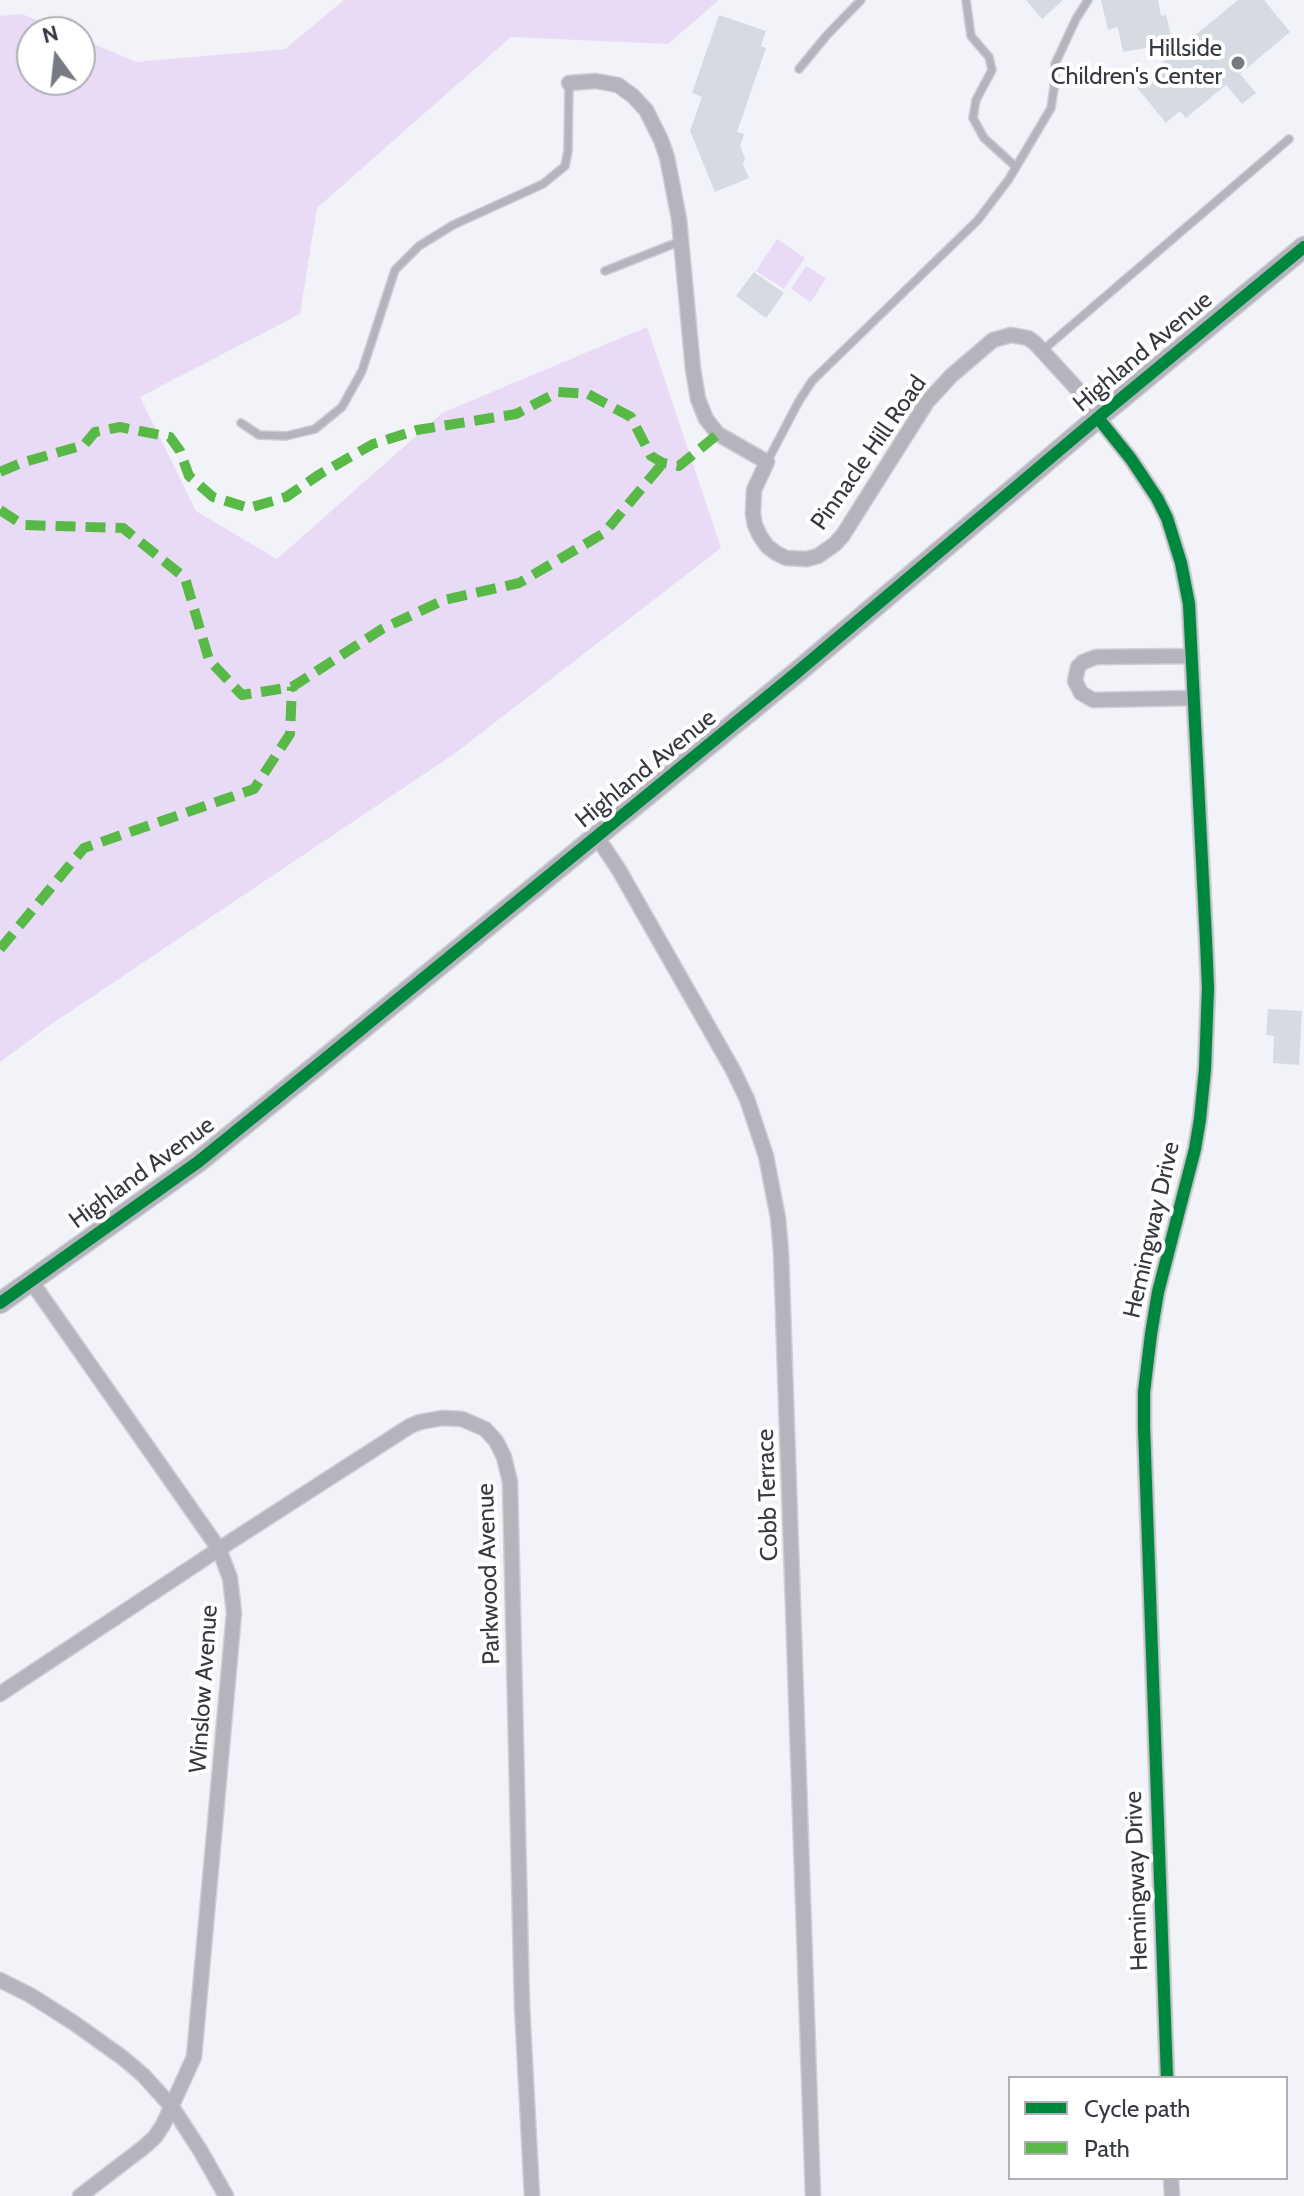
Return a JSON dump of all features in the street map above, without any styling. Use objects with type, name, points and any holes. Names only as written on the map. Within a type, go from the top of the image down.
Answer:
[{"type":"street","points":[[569,83],[596,81],[618,85],[646,110],[655,126],[667,157],[679,219],[698,399],[706,419],[718,434],[767,462]]},
{"type":"street","name":"Highland Avenue","points":[[0,1303],[198,1162],[808,664],[1304,247]]},
{"type":"street","name":"Pinnacle Hill Road","points":[[767,462],[754,490],[755,525],[767,546],[786,558],[807,559],[818,556],[843,535],[927,402],[985,345],[1011,335],[1028,338],[1043,350],[1099,417]]},
{"type":"street","name":"Hemingway Drive","points":[[1099,417],[1146,480],[1167,518],[1181,563],[1192,656],[1207,952],[1205,1069],[1195,1149],[1156,1306],[1144,1392],[1167,2076]]},
{"type":"street","points":[[1192,656],[1089,658],[1078,667],[1075,681],[1081,693],[1093,700],[1194,698]]},
{"type":"street","name":"Cobb Terrace","points":[[597,837],[619,870],[747,1099],[766,1156],[778,1218],[783,1284],[813,2196]]},
{"type":"street","name":"Winslow Avenue","points":[[31,1281],[219,1549],[230,1578],[234,1613],[196,2045],[189,2070],[163,2125],[144,2147],[80,2196]]},
{"type":"street","name":"Parkwood Avenue","points":[[0,1694],[410,1426],[442,1418],[462,1419],[478,1425],[496,1441],[504,1457],[510,1482],[522,2006],[532,2196]]},
{"type":"street","points":[[0,1980],[30,1995],[123,2058],[158,2091],[200,2150],[226,2196]]},
{"type":"lane","points":[[799,69],[861,0]]},
{"type":"lane","points":[[966,0],[971,36],[989,57],[992,70],[976,100],[973,118],[984,138],[1016,167]]},
{"type":"lane","points":[[767,462],[812,381],[978,220],[1016,167],[1051,108],[1055,64],[1088,0]]},
{"type":"lane","points":[[241,423],[259,435],[286,436],[315,429],[342,407],[362,371],[395,270],[419,246],[453,225],[543,184],[565,166],[569,83]]},
{"type":"lane","points":[[1043,350],[1289,139]]},
{"type":"lane","points":[[605,271],[681,241]]},
{"type":"shaded area","points":[[344,0],[719,0],[668,44],[511,37],[317,208],[300,314],[140,397],[196,511],[277,559],[442,413],[647,327],[721,548],[454,754],[53,1023],[0,1062],[0,16],[22,14],[27,16],[16,16],[16,96],[96,96],[96,45],[136,62],[285,49]]},
{"type":"shaded area","points":[[777,239],[805,258],[784,289],[756,271]]},
{"type":"shaded area","points":[[806,266],[826,278],[811,302],[791,289]]},
{"type":"building","points":[[1026,0],[1063,0],[1042,19]]},
{"type":"building","points":[[1101,0],[1158,0],[1161,16],[1166,15],[1173,43],[1123,52],[1118,27],[1108,30]]},
{"type":"building","points":[[1238,0],[1264,0],[1290,32],[1240,74],[1256,93],[1242,104],[1226,85],[1186,118],[1180,111],[1166,123],[1135,85]]},
{"type":"building","points":[[719,15],[766,31],[761,46],[766,48],[737,132],[744,134],[740,146],[749,178],[715,192],[690,131],[702,97],[692,93]]},
{"type":"building","points":[[754,272],[784,293],[766,318],[736,296]]},
{"type":"building","points":[[1268,1009],[1302,1011],[1299,1065],[1273,1063],[1274,1036],[1266,1035]]},
{"type":"marked path","points":[[0,472],[84,445],[95,432],[120,427],[170,437],[180,451],[189,476],[213,497],[249,508],[286,497],[373,444],[417,430],[516,414],[558,392],[588,394],[631,417],[651,456],[663,463],[679,466],[718,434]]},
{"type":"marked path","points":[[0,510],[23,525],[123,528],[185,578],[209,660],[242,695],[292,687],[382,629],[444,600],[519,583],[604,533],[663,463]]},
{"type":"marked path","points":[[0,949],[84,848],[254,789],[290,734],[292,687]]},
{"type":"cycle path","points":[[0,1303],[198,1162],[795,674],[1304,247]]},
{"type":"cycle path","points":[[1098,418],[1131,459],[1167,518],[1181,563],[1189,604],[1208,988],[1200,1119],[1158,1292],[1144,1392],[1167,2076]]},
{"type":"place","name":"Hillside Children's Center","points":[[1238,63]]}]
